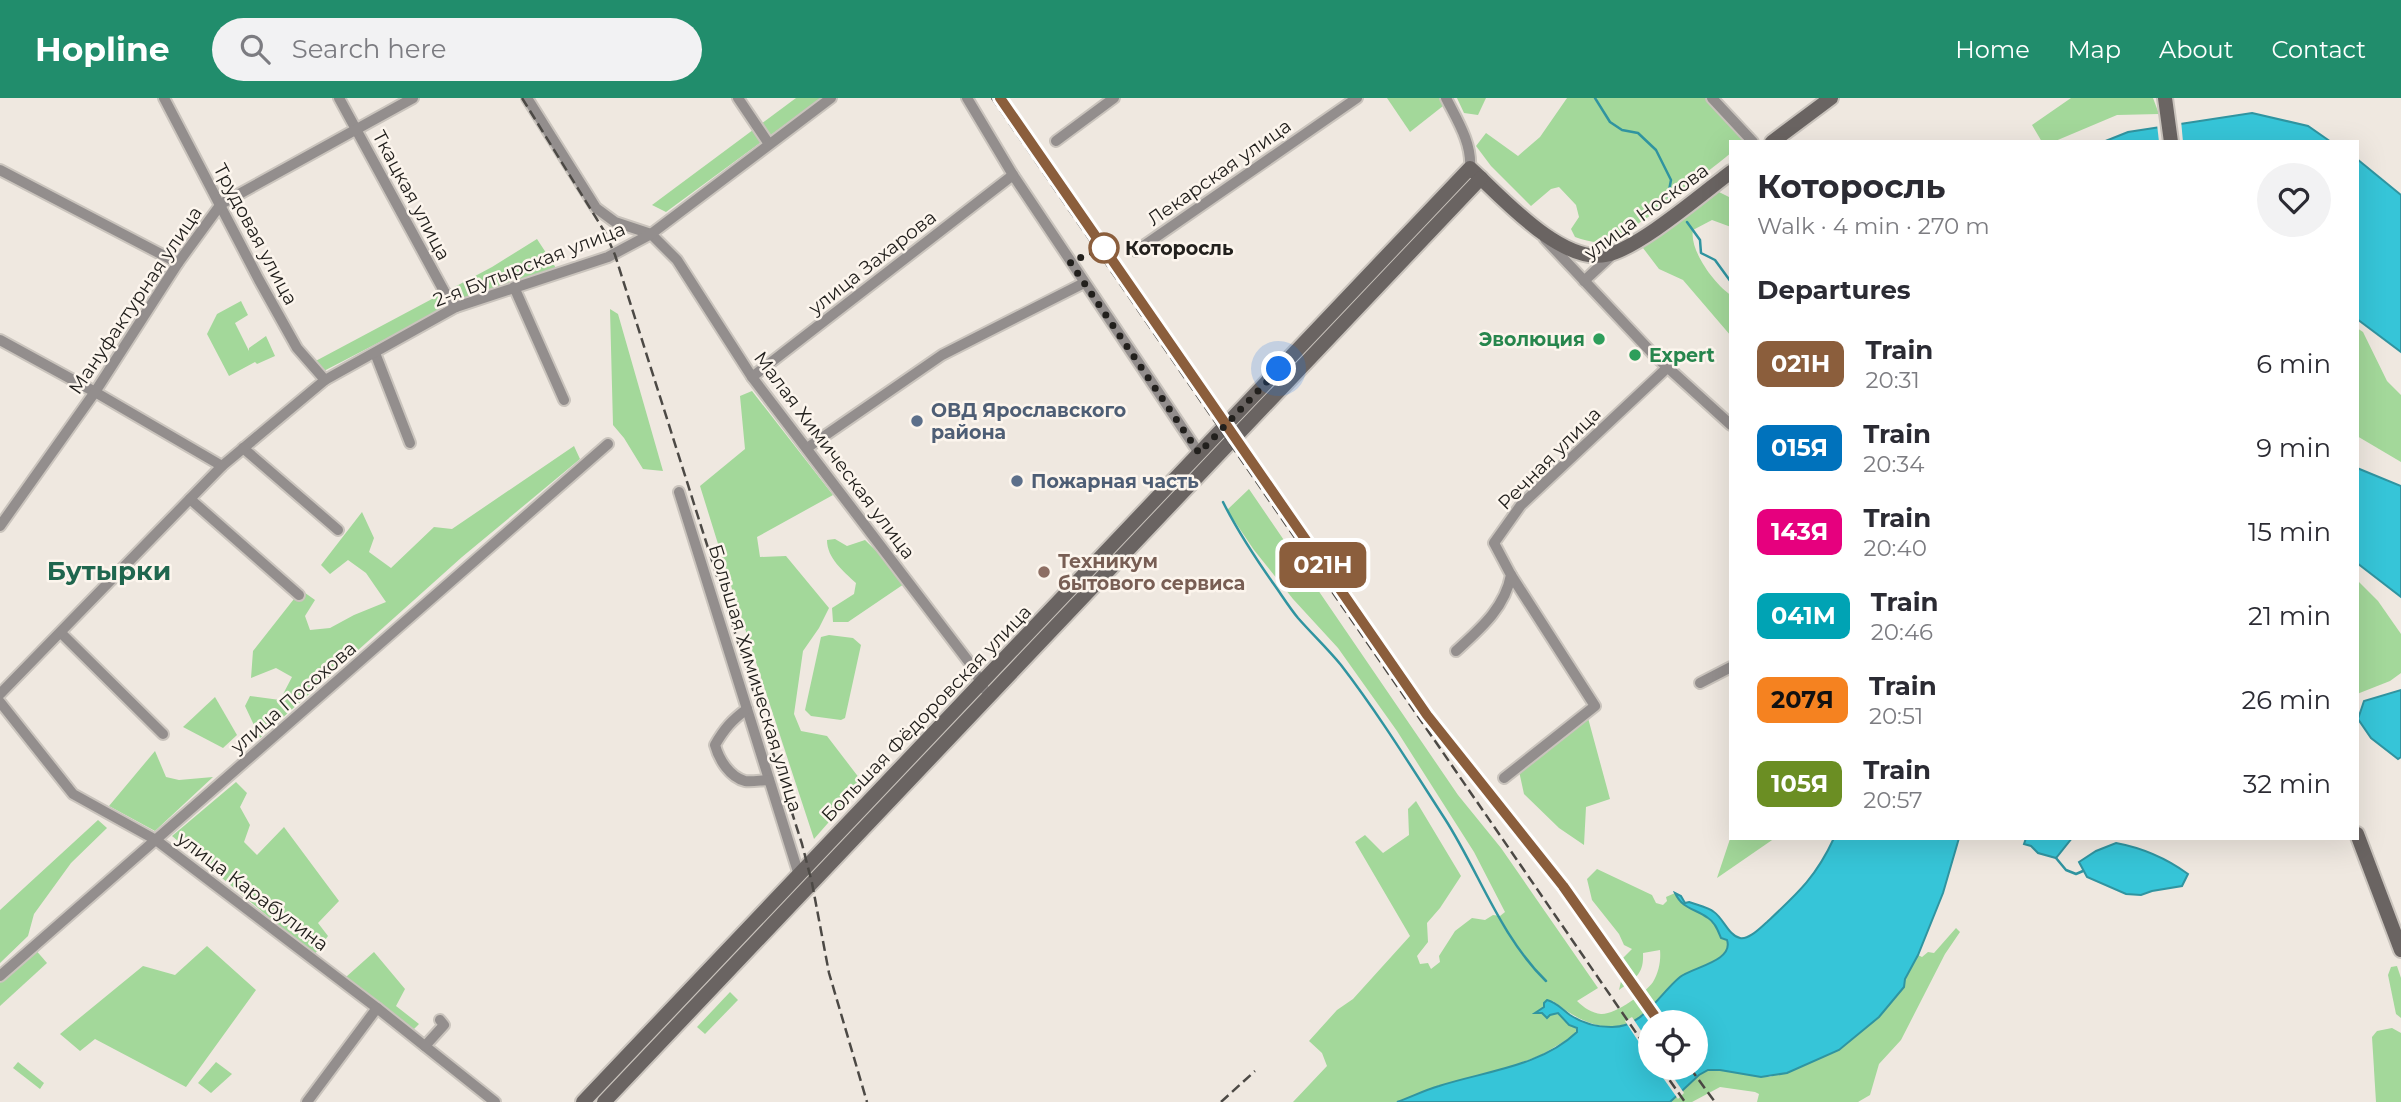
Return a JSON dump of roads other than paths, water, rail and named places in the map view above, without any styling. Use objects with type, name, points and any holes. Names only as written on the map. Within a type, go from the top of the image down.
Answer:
[{"type":"main road","points":[[1775,140],[1832,98]]},
{"type":"main road","points":[[2165,98],[2171,140]]},
{"type":"main road","points":[[1476,173],[1569,255],[1606,255],[1619,250]]},
{"type":"main road","name":"Большая Фёдоровская улица","points":[[583,1102],[1199,453],[1476,173]]},
{"type":"main road","name":"Большая Фёдоровская улица","points":[[604,1102],[988,698],[1476,173]]},
{"type":"main road","name":"улица Носкова","points":[[1619,250],[1651,231],[1729,173]]},
{"type":"main road","points":[[2359,839],[2401,950]]},
{"type":"street","name":"Трудовая улица","points":[[164,98],[297,348],[325,380]]},
{"type":"street","name":"Ткацкая улица","points":[[339,98],[444,291],[456,307]]},
{"type":"street","name":"Мануфактурная улица","points":[[1,521],[95,392],[178,263],[221,204],[413,98]]},
{"type":"street","points":[[527,98],[596,208],[615,222],[652,234]]},
{"type":"street","points":[[738,98],[769,144]]},
{"type":"street","name":"2-я Бутырская улица","points":[[0,694],[222,466],[325,380],[456,307],[615,255],[652,234],[831,98]]},
{"type":"street","points":[[967,98],[1084,284],[1199,453]]},
{"type":"street","points":[[1056,141],[1114,98]]},
{"type":"street","name":"Лекарская улица","points":[[1136,251],[1357,98]]},
{"type":"street","points":[[1446,98],[1466,140],[1476,173]]},
{"type":"street","points":[[1712,98],[1751,140]]},
{"type":"street","points":[[0,170],[178,263]]},
{"type":"street","name":"улица Захарова","points":[[752,377],[1013,175]]},
{"type":"street","name":"Малая Химическая улица","points":[[652,234],[677,260],[752,377],[972,666],[988,698]]},
{"type":"street","name":"улица Носкова","points":[[1584,281],[1619,250]]},
{"type":"street","points":[[1569,255],[1584,281],[1668,368],[1729,423]]},
{"type":"street","points":[[807,448],[942,355],[1084,284]]},
{"type":"street","points":[[514,287],[564,400]]},
{"type":"street","points":[[0,340],[222,466]]},
{"type":"street","points":[[375,352],[410,443]]},
{"type":"street","name":"Речная улица","points":[[1511,575],[1494,543],[1521,505],[1668,368]]},
{"type":"street","name":"улица Посохова","points":[[0,976],[608,444]]},
{"type":"street","points":[[243,448],[338,530]]},
{"type":"street","name":"Большая Химическая улица","points":[[679,492],[799,875]]},
{"type":"street","points":[[190,499],[299,595]]},
{"type":"street","points":[[1456,651],[1494,613],[1508,594],[1511,575]]},
{"type":"street","points":[[1504,778],[1595,706],[1511,575]]},
{"type":"street","points":[[61,632],[163,734]]},
{"type":"street","points":[[1700,682],[1729,668]]},
{"type":"street","name":"улица Карабулина","points":[[0,702],[73,794],[156,840],[377,1008],[495,1102]]},
{"type":"street","points":[[747,709],[724,729],[715,746],[718,756],[726,769],[744,781],[769,780]]},
{"type":"street","points":[[307,1102],[377,1008]]},
{"type":"street","points":[[425,1046],[444,1025],[440,1020]]},
{"type":"water","points":[[2252,113],[2308,126],[2328,140],[2108,140],[2128,132]]},
{"type":"water","points":[[2359,161],[2401,195],[2401,352],[2359,320]]},
{"type":"water","points":[[2359,469],[2401,486],[2401,597],[2359,565]]},
{"type":"water","points":[[2401,690],[2401,757],[2398,759],[2371,738],[2359,720],[2364,701]]},
{"type":"water","points":[[1833,840],[1958,840],[1943,893],[1918,955],[1905,979],[1904,987],[1879,1017],[1839,1050],[1787,1073],[1761,1077],[1708,1070],[1708,1010],[1649,1010],[1680,977],[1719,958],[1728,947],[1727,940],[1721,938],[1713,922],[1686,906],[1675,893],[1681,896],[1685,903],[1712,910],[1736,937],[1743,938],[1758,930],[1813,874]]},
{"type":"water","points":[[2025,840],[2070,840],[2056,858],[2038,853],[2031,846],[2024,844]]},
{"type":"water","points":[[2116,843],[2163,858],[2180,868],[2188,874],[2182,886],[2141,895],[2126,894],[2087,877],[2079,862]]},
{"type":"water","points":[[1547,1000],[1590,1024],[1611,1027],[1638,1018],[1638,1080],[1694,1080],[1670,1102],[1397,1102],[1434,1088],[1529,1061],[1562,1044],[1577,1032],[1577,1028],[1569,1025],[1558,1013],[1547,1018],[1542,1013],[1535,1013],[1544,1007]]},
{"type":"waterway","points":[[1595,98],[1610,122],[1622,130],[1638,133],[1656,150],[1671,180],[1668,196],[1670,199]]},
{"type":"waterway","points":[[1687,222],[1700,240],[1701,253],[1715,260],[1729,279]]},
{"type":"waterway","points":[[1223,502],[1246,544],[1291,609],[1341,665],[1381,721],[1445,819],[1503,924],[1546,981]]},
{"type":"waterway","points":[[2056,858],[2066,870],[2076,874],[2083,871]]},
{"type":"railway","points":[[522,98],[606,234],[615,255],[802,844],[829,973],[867,1102]]},
{"type":"railway","points":[[992,98],[1638,1036]]},
{"type":"railway","points":[[1452,749],[1563,885],[1651,1010]]},
{"type":"railway","points":[[1221,1102],[1255,1071]]},
{"type":"railway","points":[[1669,1080],[1685,1102]]},
{"type":"railway","points":[[1699,1080],[1715,1102]]},
{"type":"train","name":"021Н","points":[[1000,98],[1427,715],[1563,886],[1651,1010]]},
{"type":"place","name":"Которосль","points":[[1104,248]]},
{"type":"place","name":"Эволюция","points":[[1599,339]]},
{"type":"place","name":"Expert","points":[[1635,355]]},
{"type":"place","name":"ОВД Ярославского района","points":[[917,421]]},
{"type":"place","name":"Пожарная часть","points":[[1017,481]]},
{"type":"place","name":"Техникум бытового сервиса","points":[[1044,572]]},
{"type":"district","name":"Бутырки","points":[[109,571]]}]
